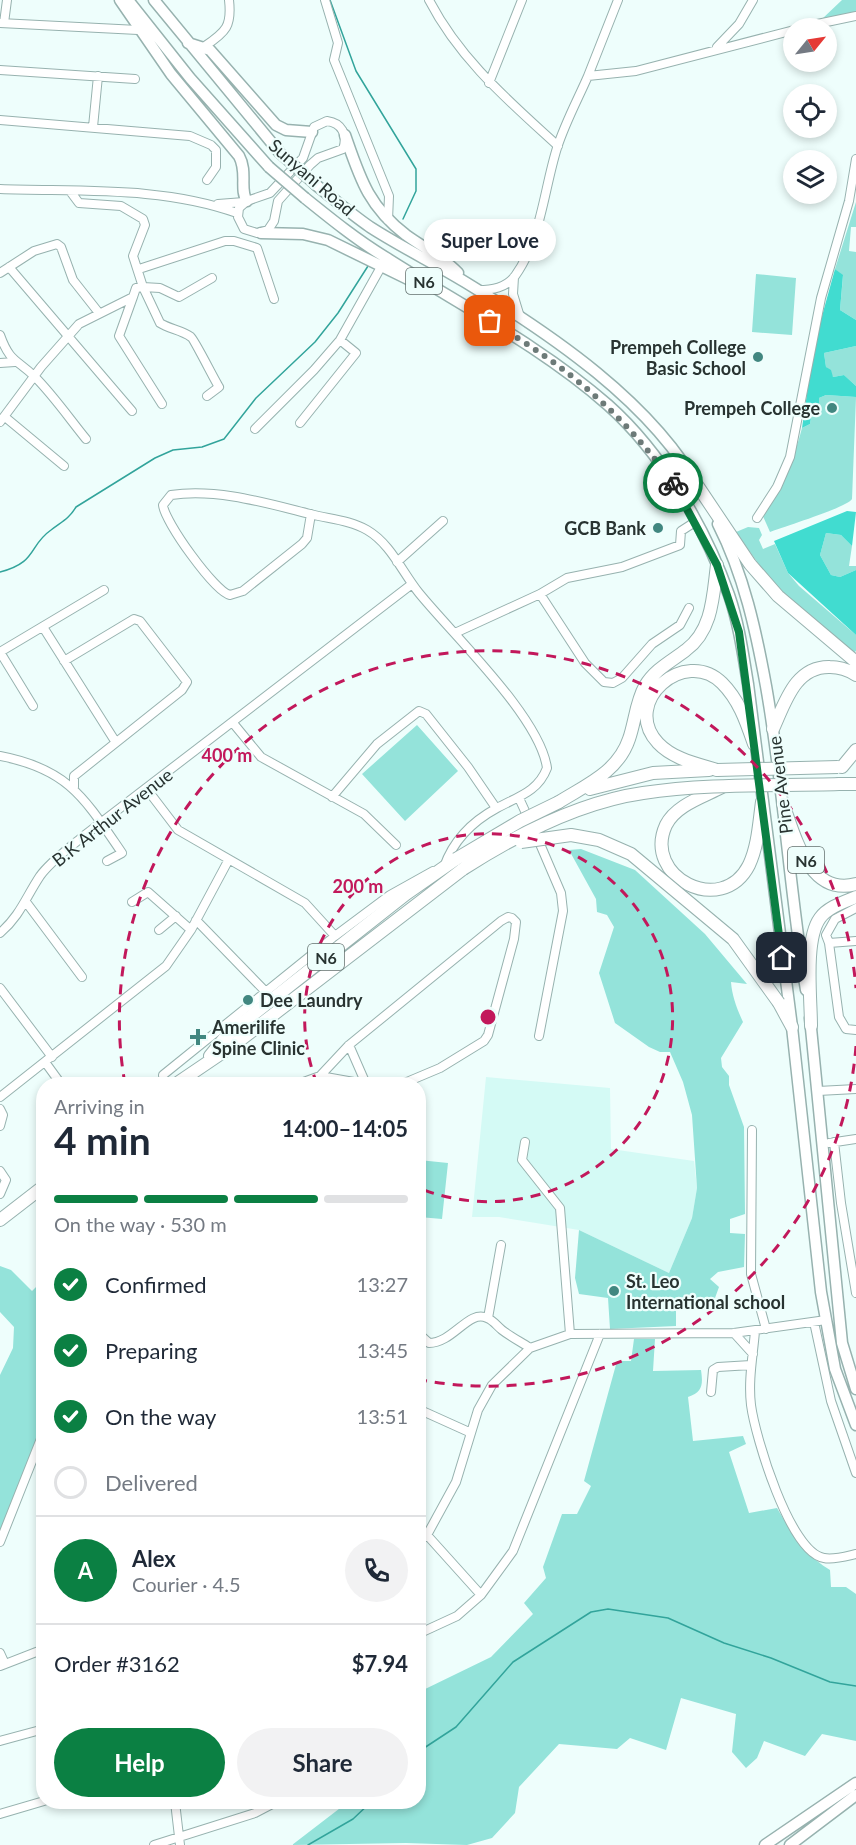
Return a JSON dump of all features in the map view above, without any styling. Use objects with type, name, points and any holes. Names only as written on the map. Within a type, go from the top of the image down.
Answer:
[{"type":"highway","points":[[697,485],[750,564],[778,596],[856,662]]},
{"type":"highway","name":"N6","points":[[185,1077],[235,1044],[459,864],[520,821],[600,778],[619,759],[629,740],[645,686],[657,671],[689,648],[703,631],[710,614],[717,565]]},
{"type":"highway","points":[[774,729],[791,690],[803,675],[813,669],[832,667],[849,670],[856,675]]},
{"type":"highway","points":[[717,770],[673,754],[657,742],[651,733],[647,723],[648,701],[664,680],[675,673],[691,672],[712,675],[721,681],[740,705],[754,744]]},
{"type":"highway","points":[[840,767],[856,750]]},
{"type":"highway","points":[[559,802],[602,785],[652,773],[856,767]]},
{"type":"highway","name":"N6","points":[[203,1064],[227,1035],[441,868],[459,864],[503,846],[556,820],[607,802],[642,793],[722,787],[849,786]]},
{"type":"highway","points":[[722,787],[680,809],[666,825],[663,836],[666,861],[674,876],[689,887],[699,890],[718,888],[740,877],[749,865],[755,847],[762,802]]},
{"type":"highway","name":"N6","points":[[783,804],[798,844],[811,870],[823,880],[839,885],[856,884]]},
{"type":"highway","points":[[503,846],[571,835],[600,840],[631,854],[734,939],[779,1003],[792,1027]]},
{"type":"highway","points":[[811,1026],[811,948],[815,928],[829,909],[856,897]]},
{"type":"highway","points":[[0,1220],[36,1192]]},
{"type":"main road","points":[[120,0],[138,30],[239,156],[245,170],[243,194],[245,201]]},
{"type":"main road","name":"N6","points":[[128,0],[190,78],[269,168],[377,252],[548,358],[610,407],[660,465],[695,522],[717,565]]},
{"type":"main road","name":"Sunyani Road","points":[[153,0],[280,153],[316,185],[377,231],[478,290]]},
{"type":"main road","points":[[188,43],[205,46],[216,56],[276,125],[286,130],[312,132]]},
{"type":"main road","points":[[345,135],[362,185],[388,220],[445,260],[466,282]]},
{"type":"main road","points":[[261,233],[303,234],[328,240],[460,303]]},
{"type":"main road","name":"Pine Avenue","points":[[478,290],[611,384],[637,408],[665,440],[697,485],[724,536],[744,588],[756,634],[774,729],[797,940],[811,1026],[818,1091],[829,1143],[842,1343],[856,1389]]},
{"type":"main road","points":[[717,565],[739,632],[792,1027],[803,1146],[826,1320],[835,1369],[856,1425]]},
{"type":"main road","points":[[765,1845],[856,1783]]},
{"type":"main road","points":[[790,1845],[856,1795]]},
{"type":"street","points":[[7,0],[2,23],[138,30]]},
{"type":"street","points":[[205,46],[218,38],[229,24],[230,0]]},
{"type":"street","points":[[325,0],[338,43],[334,60],[389,196],[388,220]]},
{"type":"street","points":[[429,0],[465,58],[558,146]]},
{"type":"street","points":[[489,83],[522,0]]},
{"type":"street","points":[[520,319],[513,294],[514,277],[534,237],[558,146],[618,0]]},
{"type":"street","points":[[716,48],[739,24],[753,0]]},
{"type":"street","points":[[837,20],[856,16]]},
{"type":"street","points":[[588,75],[636,71],[716,48],[783,33]]},
{"type":"street","points":[[0,70],[135,79]]},
{"type":"street","points":[[93,127],[98,76]]},
{"type":"street","points":[[0,120],[184,134],[211,145],[217,153],[215,170],[207,180]]},
{"type":"street","points":[[214,204],[245,201],[270,193],[303,158],[312,132],[322,122],[332,121],[340,126],[345,135],[343,149],[314,161],[278,201],[272,225],[261,233],[252,233],[244,229],[239,222],[237,213],[245,201]]},
{"type":"street","points":[[757,518],[777,487],[790,457],[821,298],[849,201],[856,159]]},
{"type":"street","points":[[0,189],[130,192],[214,204],[237,213]]},
{"type":"street","points":[[70,191],[79,203],[121,206],[142,218],[145,225],[133,256],[143,287],[160,323],[189,335],[197,344],[204,362],[219,387],[207,396]]},
{"type":"street","points":[[139,269],[225,241],[234,241],[257,248],[274,299]]},
{"type":"street","points":[[0,273],[34,251],[57,244],[61,247],[73,280],[99,313]]},
{"type":"street","points":[[9,267],[132,411]]},
{"type":"street","points":[[255,429],[315,370],[340,340],[381,267]]},
{"type":"street","points":[[478,290],[493,290],[514,277]]},
{"type":"street","points":[[162,404],[119,336],[136,288],[160,288],[179,297],[212,278]]},
{"type":"street","points":[[64,466],[2,420],[34,376],[79,324],[133,297]]},
{"type":"street","points":[[0,335],[15,362],[34,376],[86,438]]},
{"type":"street","points":[[300,423],[356,352],[340,340]]},
{"type":"street","points":[[0,363],[15,362]]},
{"type":"street","points":[[163,1077],[265,991],[335,936],[390,895],[426,873],[441,868],[449,851],[467,829],[496,808],[533,789],[546,773],[546,755],[527,723],[455,633],[412,584],[383,543],[365,529],[353,523],[310,514],[205,494],[171,495],[163,505],[167,519],[205,571],[219,589],[230,595],[243,591],[302,544],[307,538],[310,514]]},
{"type":"street","points":[[397,562],[443,521]]},
{"type":"street","points":[[455,633],[540,594],[567,578],[622,567],[680,545],[681,531],[695,522]]},
{"type":"street","name":"B.K Arthur Avenue","points":[[0,933],[18,916],[50,865],[100,822],[234,723],[412,584]]},
{"type":"street","points":[[33,706],[0,652],[104,590]]},
{"type":"street","points":[[540,594],[585,663],[604,682],[614,682],[622,678],[652,644],[680,625],[689,608]]},
{"type":"street","points":[[64,661],[134,619],[140,621],[186,678],[185,687],[74,776],[74,787]]},
{"type":"street","points":[[43,627],[115,741]]},
{"type":"street","points":[[332,797],[377,744],[418,711],[426,714],[468,767],[496,808]]},
{"type":"street","points":[[234,723],[261,756],[372,820],[396,845]]},
{"type":"street","points":[[0,756],[44,769],[74,787],[122,853],[107,861]]},
{"type":"street","points":[[146,788],[172,824],[228,861],[304,903],[335,936]]},
{"type":"street","points":[[519,798],[563,902],[562,929],[539,1036]]},
{"type":"street","points":[[0,1097],[166,966],[191,930],[228,861]]},
{"type":"street","points":[[132,902],[148,892],[191,930]]},
{"type":"street","points":[[26,902],[82,977]]},
{"type":"street","points":[[854,1030],[843,1026],[839,1017],[826,935],[828,926],[835,919],[856,908]]},
{"type":"street","points":[[159,930],[176,916]]},
{"type":"street","points":[[320,1076],[350,1045],[501,921],[508,917],[512,918],[516,922],[514,939],[489,1035],[484,1041],[440,1068],[419,1077]]},
{"type":"street","points":[[196,920],[265,991]]},
{"type":"street","points":[[829,943],[856,941]]},
{"type":"street","points":[[0,988],[48,1059],[57,1077]]},
{"type":"street","points":[[350,1045],[363,1077]]},
{"type":"street","points":[[320,1076],[326,1077]]},
{"type":"street","points":[[818,1091],[856,1089]]},
{"type":"street","points":[[0,1109],[3,1119],[0,1126]]},
{"type":"street","points":[[752,1130],[751,1274],[766,1329]]},
{"type":"street","points":[[856,1139],[829,1143],[856,1293]]},
{"type":"street","points":[[525,1142],[522,1160],[560,1208],[570,1334]]},
{"type":"street","points":[[0,1171],[6,1180],[0,1194]]},
{"type":"street","points":[[488,1318],[501,1245]]},
{"type":"street","points":[[426,1340],[429,1343],[441,1342],[474,1316],[488,1318],[530,1348]]},
{"type":"street","points":[[481,1595],[427,1535],[456,1482],[469,1432],[492,1385],[530,1348],[570,1334],[734,1333],[826,1320]]},
{"type":"street","points":[[814,1322],[831,1401],[856,1473]]},
{"type":"street","points":[[755,1331],[750,1365],[751,1404],[763,1460],[780,1502],[814,1554],[824,1558],[856,1554]]},
{"type":"street","points":[[734,1333],[753,1354]]},
{"type":"street","points":[[426,1630],[457,1616],[481,1595],[513,1551],[600,1334]]},
{"type":"street","points":[[711,1392],[713,1370],[718,1367],[750,1365]]},
{"type":"street","points":[[426,1413],[469,1432]]},
{"type":"street","points":[[0,1542],[36,1451]]},
{"type":"street","points":[[0,1653],[3,1665],[36,1652]]},
{"type":"street","points":[[0,1741],[36,1731]]},
{"type":"street","points":[[0,1814],[36,1803]]},
{"type":"street","points":[[176,1809],[179,1841]]},
{"type":"street","points":[[154,1845],[179,1841],[263,1809]]},
{"type":"shaded area","points":[[842,0],[856,0],[856,13],[823,18]]},
{"type":"shaded area","points":[[856,202],[856,227],[851,227],[849,251],[856,252],[856,320],[840,310],[843,276],[835,269]]},
{"type":"shaded area","points":[[835,269],[843,275],[840,310],[856,320],[856,346],[824,353],[826,367],[831,370],[833,377],[844,375],[856,386],[856,397],[826,395],[819,398],[819,409],[811,417],[810,424],[802,428],[814,345]]},
{"type":"shaded area","points":[[756,274],[796,278],[792,335],[752,332]]},
{"type":"shaded area","points":[[856,346],[856,386],[844,375],[833,377],[826,367],[824,353]]},
{"type":"shaded area","points":[[826,395],[856,397],[852,499],[828,512],[770,532],[762,514],[786,473],[802,428],[810,424],[811,417],[819,409],[819,398]]},
{"type":"shaded area","points":[[847,511],[856,512],[852,546],[841,535],[826,533],[820,555],[831,575],[840,577],[856,570],[856,635],[788,573],[774,541]]},
{"type":"shaded area","points":[[748,527],[759,528],[762,535],[759,540],[763,549],[775,544],[788,573],[799,586],[856,635],[856,651],[852,654],[774,586],[736,532]]},
{"type":"shaded area","points":[[826,533],[841,535],[852,546],[849,566],[856,566],[856,570],[840,577],[831,575],[820,555]]},
{"type":"shaded area","points":[[417,725],[458,771],[405,821],[362,774]]},
{"type":"shaded area","points":[[581,849],[635,870],[705,934],[747,984],[731,982],[735,1002],[743,1022],[721,1058],[722,1067],[729,1076],[729,1085],[744,1127],[745,1214],[730,1219],[730,1233],[745,1234],[744,1267],[718,1272],[710,1279],[719,1287],[715,1298],[676,1301],[676,1326],[610,1329],[608,1298],[579,1294],[575,1278],[579,1230],[669,1273],[692,1218],[697,1188],[692,1115],[683,1082],[670,1052],[660,1052],[649,1047],[615,1023],[599,973],[614,927],[607,915],[597,912],[596,899],[569,850]]},
{"type":"shaded area","points":[[486,1077],[610,1088],[611,1149],[694,1161],[697,1188],[692,1218],[669,1273],[579,1230],[499,1217],[472,1217]]},
{"type":"shaded area","points":[[426,1161],[448,1163],[442,1219],[426,1218]]},
{"type":"shaded area","points":[[0,1266],[11,1270],[32,1291],[36,1287],[36,1444],[0,1541],[0,1375],[13,1348],[14,1327],[0,1312]]},
{"type":"shaded area","points":[[634,1339],[655,1339],[653,1371],[701,1370],[701,1387],[697,1393],[688,1397],[693,1441],[743,1436],[746,1444],[729,1452],[749,1513],[777,1508],[806,1550],[830,1570],[831,1587],[846,1587],[856,1594],[856,1741],[822,1734],[805,1756],[764,1741],[757,1758],[746,1768],[732,1752],[736,1714],[681,1698],[666,1750],[630,1738],[617,1749],[559,1744],[519,1787],[515,1813],[492,1838],[467,1845],[406,1843],[292,1845],[339,1809],[426,1809],[426,1689],[491,1657],[533,1614],[524,1603],[546,1578],[543,1567],[562,1514],[577,1514],[591,1486],[584,1481],[617,1361],[631,1361]]},
{"type":"waterway","points":[[330,0],[356,71],[416,169],[416,191],[403,219]]},
{"type":"waterway","points":[[0,572],[27,559],[44,536],[68,517],[76,507],[155,458],[173,450],[202,447],[224,439],[256,398],[315,342],[338,313],[368,266]]},
{"type":"waterway","points":[[426,1747],[456,1727],[513,1662],[591,1612],[608,1609],[668,1618],[724,1643],[771,1658],[830,1682],[856,1686]]},
{"type":"waterway","points":[[308,1845],[353,1819],[364,1809]]},
{"type":"way so far","points":[[490,321],[548,358],[610,407],[635,434],[673,483]]},
{"type":"place","name":"Super Love","points":[[490,321]]},
{"type":"place","name":"Prempeh College Basic School","points":[[758,357]]},
{"type":"place","name":"Prempeh College","points":[[832,408]]},
{"type":"place","name":"GCB Bank","points":[[658,528]]},
{"type":"place","name":"Dee Laundry","points":[[248,1000]]},
{"type":"place","name":"Amerilife Spine Clinic","points":[[198,1037]]},
{"type":"place","name":"St. Leo International school","points":[[614,1291]]},
{"type":"route","points":[[673,483],[717,565],[739,632],[748,684],[782,958]]}]
